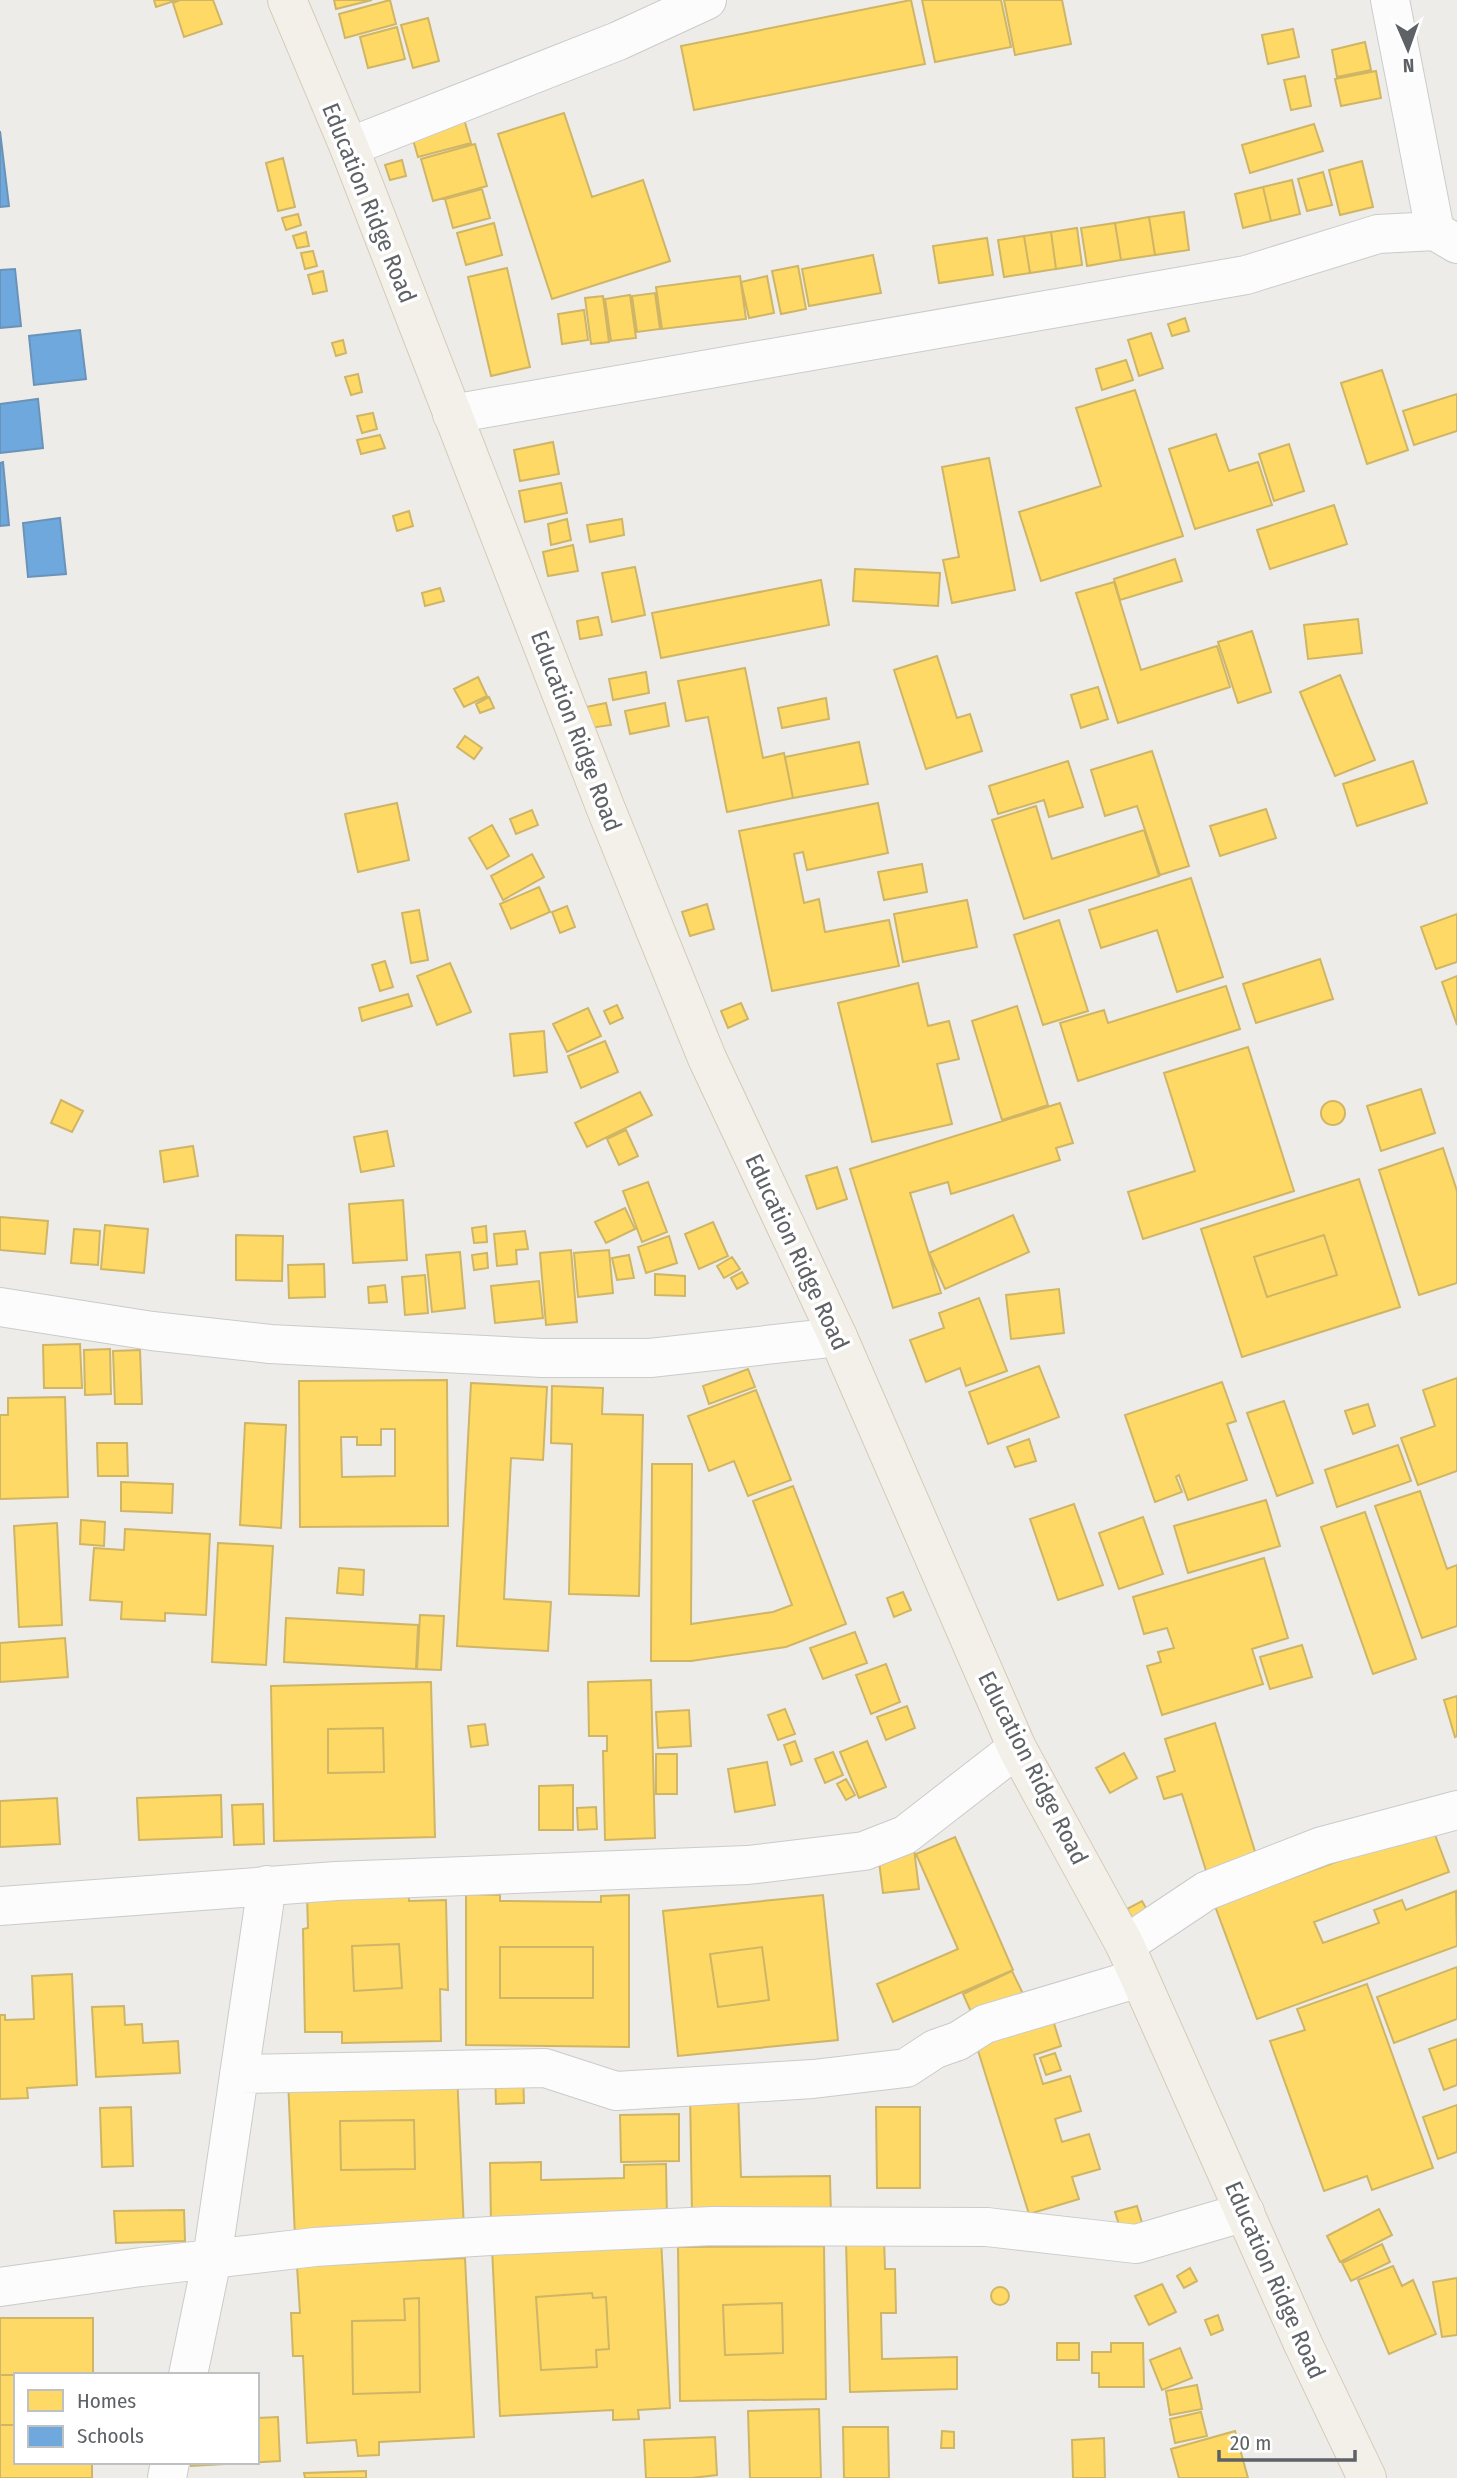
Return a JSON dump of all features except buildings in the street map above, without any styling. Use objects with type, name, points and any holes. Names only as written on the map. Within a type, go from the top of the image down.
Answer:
[{"type":"main road","name":"Education Ridge Road","points":[[287,0],[349,147],[606,809],[707,1058],[838,1337],[1017,1748],[1132,1962],[1304,2346],[1367,2478]]},
{"type":"street","points":[[349,147],[618,41],[707,0]]},
{"type":"street","points":[[452,414],[1246,275],[1378,234],[1446,237],[1390,0]]},
{"type":"street","points":[[0,1307],[152,1331],[270,1344],[542,1357],[650,1358],[838,1337]]},
{"type":"street","points":[[0,1906],[336,1881],[748,1865],[864,1851],[905,1835],[1017,1748]]},
{"type":"street","points":[[239,2074],[545,2068],[616,2091],[813,2079],[906,2068],[935,2049],[958,2041],[985,2024],[1132,1962],[1206,1891],[1322,1846],[1457,1810]]},
{"type":"street","points":[[188,2373],[212,2259],[267,1885]]},
{"type":"street","points":[[0,2287],[315,2247],[713,2226],[987,2227],[1136,2244],[1245,2212]]}]
